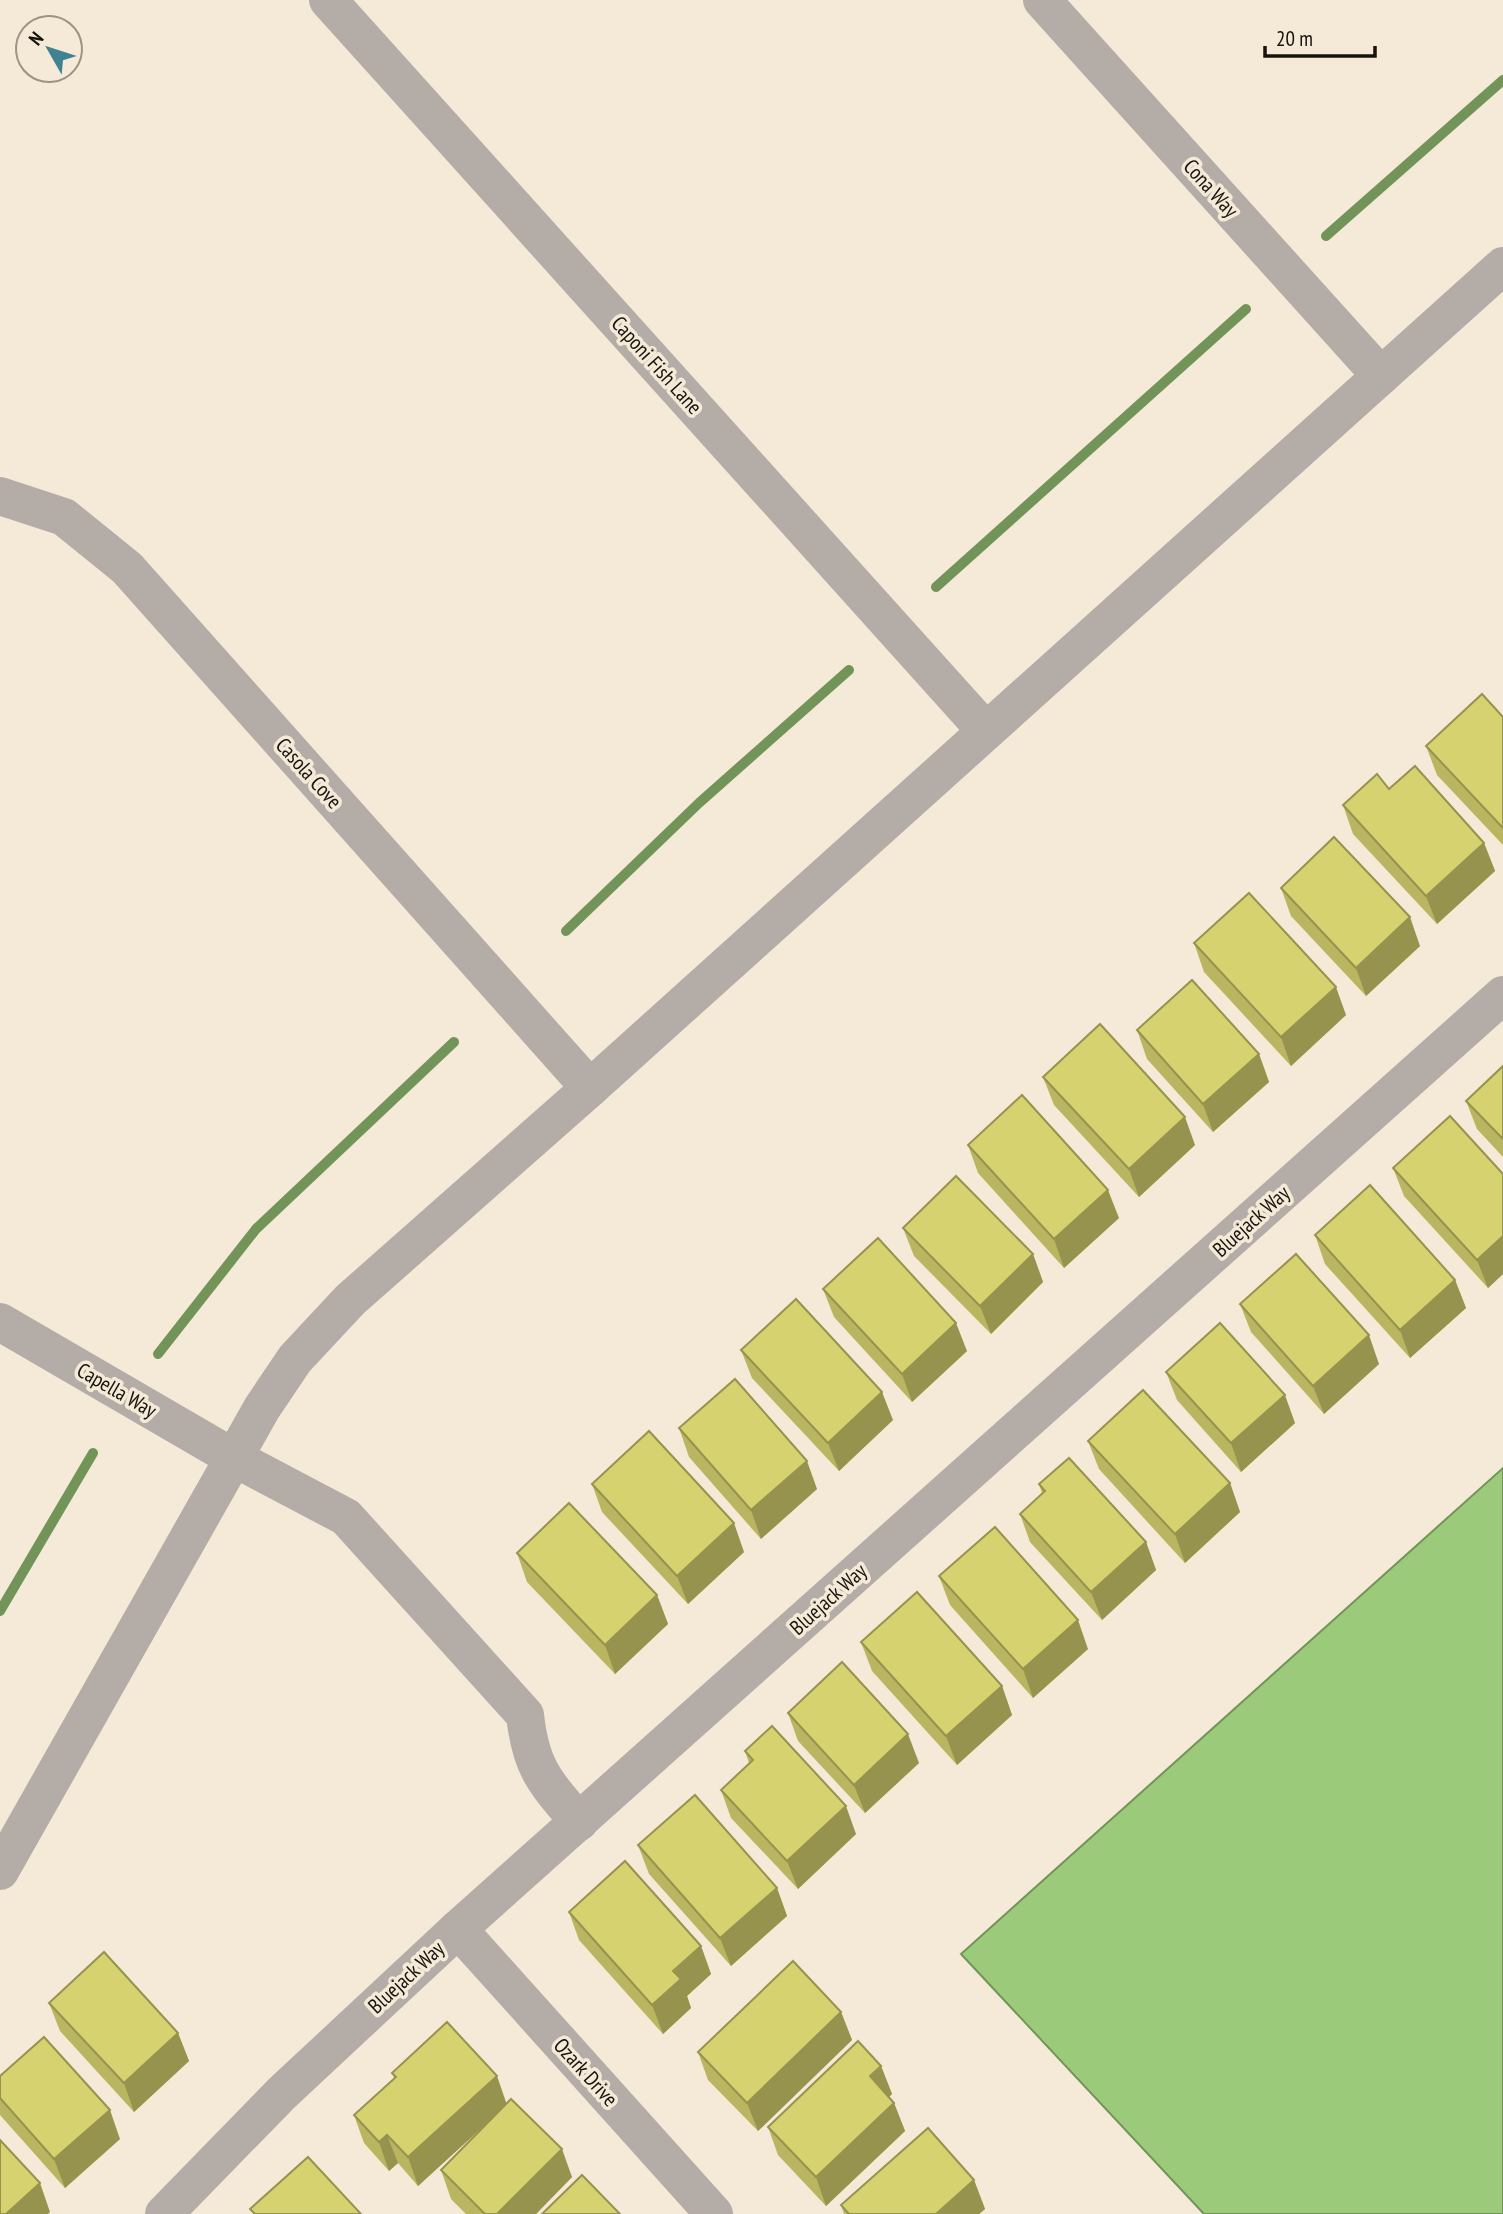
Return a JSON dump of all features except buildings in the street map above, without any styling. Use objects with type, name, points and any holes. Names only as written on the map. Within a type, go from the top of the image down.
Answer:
[{"type":"street","name":"Caponi Fish Lane","points":[[328,0],[985,730]]},
{"type":"street","name":"Cona Way","points":[[1042,0],[1381,376]]},
{"type":"street","points":[[0,1871],[261,1408],[295,1359],[350,1300],[590,1088],[1503,266]]},
{"type":"street","name":"Casola Cove","points":[[0,496],[64,517],[127,568],[590,1088]]},
{"type":"street","name":"Bluejack Way","points":[[164,2214],[282,2093],[458,1929],[1503,995]]},
{"type":"street","name":"Capella Way","points":[[0,1322],[234,1458],[346,1517],[525,1715],[528,1747],[541,1778],[579,1822]]},
{"type":"street","name":"Ozark Drive","points":[[458,1929],[714,2214]]},
{"type":"shaded area","points":[[1503,1468],[1503,2214],[1204,2214],[961,1954]]},
{"type":"waterway","points":[[1326,236],[1503,80]]},
{"type":"waterway","points":[[936,587],[1246,309]]},
{"type":"waterway","points":[[566,931],[699,803],[849,670]]},
{"type":"waterway","points":[[158,1354],[256,1229],[454,1042]]},
{"type":"waterway","points":[[0,1611],[93,1453]]}]
